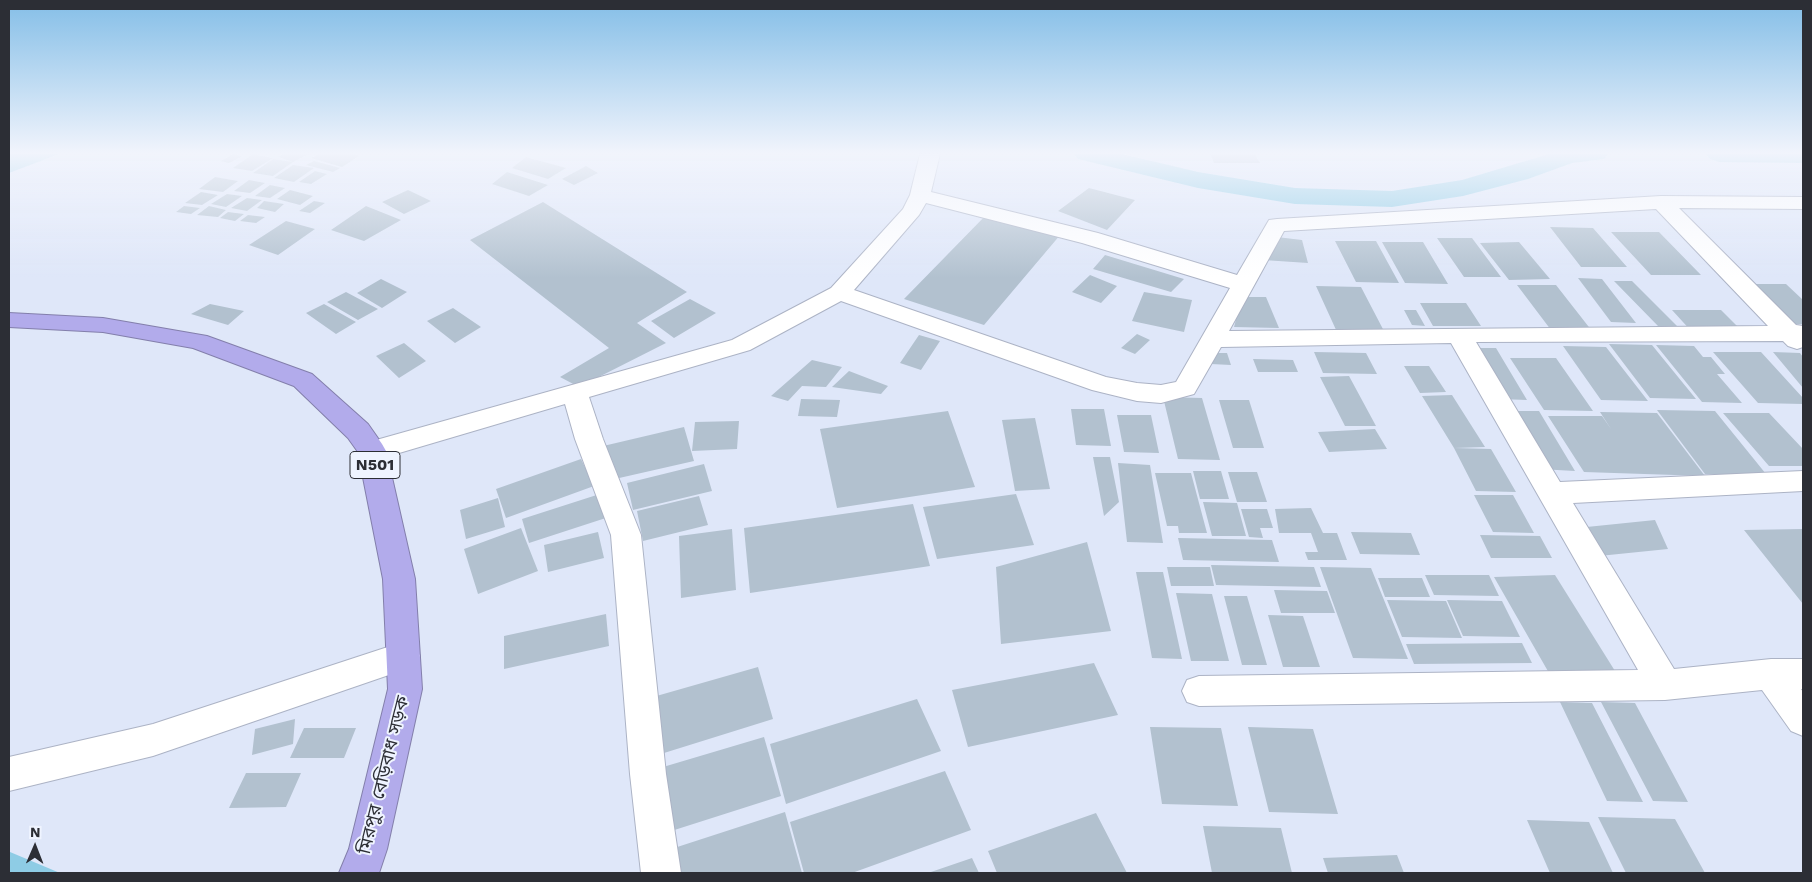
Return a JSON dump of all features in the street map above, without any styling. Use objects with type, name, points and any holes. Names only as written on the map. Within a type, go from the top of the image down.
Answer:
[{"type":"highway","name":"মিরপুর বেড়িবাধ সড়ক","points":[[9,320],[103,325],[198,341],[302,380],[358,431],[372,451],[399,579],[405,689],[368,849],[359,873]]},
{"type":"street","points":[[372,451],[574,394],[741,344],[838,293],[912,211],[920,195]]},
{"type":"street","points":[[921,195],[1090,238],[1242,284]]},
{"type":"street","points":[[838,293],[1101,384],[1137,392],[1161,394],[1185,388],[1277,225],[1661,202],[1803,203]]},
{"type":"street","points":[[1661,202],[1798,338]]},
{"type":"street","points":[[1211,339],[1459,335],[1798,338]]},
{"type":"street","points":[[1459,335],[1665,685]]},
{"type":"street","points":[[574,394],[589,440],[626,535],[648,774],[661,873]]},
{"type":"street","points":[[1551,493],[1803,481]]},
{"type":"street","points":[[9,774],[153,740],[403,656]]},
{"type":"street","points":[[1199,691],[1665,685],[1787,674],[1803,720]]},
{"type":"water","points":[[10,852],[60,873],[9,873]]},
{"type":"building","points":[[196,195],[218,195],[202,205],[185,203]]},
{"type":"building","points":[[225,195],[242,196],[226,207],[211,204]]},
{"type":"building","points":[[256,195],[274,195],[270,198]]},
{"type":"building","points":[[283,195],[313,196],[300,205],[277,199]]},
{"type":"building","points":[[397,195],[419,195],[431,201],[404,214],[382,202]]},
{"type":"building","points":[[1079,195],[1116,195],[1135,200],[1107,230],[1058,211]]},
{"type":"building","points":[[247,198],[262,200],[247,211],[231,208]]},
{"type":"building","points":[[264,201],[284,204],[275,212],[257,208]]},
{"type":"building","points":[[314,201],[325,203],[310,213],[299,211]]},
{"type":"building","points":[[543,202],[687,292],[637,323],[666,343],[579,387],[560,377],[609,348],[470,240]]},
{"type":"building","points":[[184,206],[200,208],[191,214],[176,212]]},
{"type":"building","points":[[209,206],[226,210],[218,217],[197,215]]},
{"type":"building","points":[[366,206],[401,220],[364,241],[331,230]]},
{"type":"building","points":[[228,212],[244,214],[235,221],[220,218]]},
{"type":"building","points":[[988,213],[1061,234],[984,325],[904,299]]},
{"type":"building","points":[[248,215],[265,217],[256,223],[240,221]]},
{"type":"building","points":[[286,221],[315,229],[278,255],[249,245]]},
{"type":"building","points":[[1550,227],[1593,228],[1627,267],[1581,267]]},
{"type":"building","points":[[1611,232],[1659,232],[1701,275],[1651,275]]},
{"type":"building","points":[[1277,237],[1302,240],[1308,263],[1263,260]]},
{"type":"building","points":[[1437,238],[1472,238],[1501,277],[1464,277]]},
{"type":"building","points":[[1335,241],[1376,241],[1399,283],[1356,282]]},
{"type":"building","points":[[1382,242],[1423,242],[1448,284],[1405,283]]},
{"type":"building","points":[[1519,242],[1550,279],[1509,280],[1480,243]]},
{"type":"building","points":[[1105,255],[1184,279],[1171,292],[1093,269]]},
{"type":"building","points":[[1090,275],[1117,286],[1101,303],[1072,292]]},
{"type":"building","points":[[1578,278],[1602,279],[1636,323],[1611,322]]},
{"type":"building","points":[[381,279],[407,292],[382,308],[357,293]]},
{"type":"building","points":[[1614,281],[1632,281],[1677,326],[1658,326]]},
{"type":"building","points":[[1746,284],[1786,284],[1803,300],[1803,324],[1788,324]]},
{"type":"building","points":[[1517,285],[1556,285],[1592,331],[1551,330]]},
{"type":"building","points":[[1316,286],[1361,287],[1385,333],[1337,332]]},
{"type":"building","points":[[346,292],[378,309],[358,320],[327,302]]},
{"type":"building","points":[[1144,292],[1192,300],[1184,332],[1132,321]]},
{"type":"building","points":[[1242,297],[1266,297],[1279,328],[1234,327]]},
{"type":"building","points":[[690,299],[716,313],[674,338],[651,321]]},
{"type":"building","points":[[1420,303],[1466,303],[1481,326],[1433,326]]},
{"type":"building","points":[[210,304],[244,311],[228,325],[191,314]]},
{"type":"building","points":[[324,304],[356,322],[336,334],[306,313]]},
{"type":"building","points":[[453,308],[481,327],[455,343],[427,321]]},
{"type":"building","points":[[1404,310],[1416,310],[1425,326],[1412,325]]},
{"type":"building","points":[[1672,310],[1721,310],[1743,332],[1693,333]]},
{"type":"building","points":[[1137,334],[1150,340],[1135,354],[1121,348]]},
{"type":"building","points":[[919,335],[940,341],[921,370],[900,363]]},
{"type":"building","points":[[404,343],[426,361],[399,378],[376,356]]},
{"type":"building","points":[[1609,344],[1652,345],[1696,399],[1650,398]]},
{"type":"building","points":[[1656,345],[1694,346],[1703,357],[1711,357],[1725,374],[1717,374],[1742,403],[1702,402]]},
{"type":"building","points":[[1563,346],[1606,347],[1648,401],[1601,400]]},
{"type":"building","points":[[1471,348],[1496,348],[1527,400],[1500,399]]},
{"type":"building","points":[[1314,352],[1366,353],[1377,374],[1323,373]]},
{"type":"building","points":[[1713,352],[1761,352],[1803,398],[1803,404],[1758,403]]},
{"type":"building","points":[[1773,352],[1800,353],[1803,357],[1803,388]]},
{"type":"building","points":[[1207,353],[1227,353],[1231,365],[1211,364]]},
{"type":"building","points":[[1510,358],[1556,358],[1593,411],[1544,410]]},
{"type":"building","points":[[1253,359],[1293,360],[1298,372],[1258,372]]},
{"type":"building","points":[[812,360],[842,367],[826,387],[802,386],[788,401],[771,396]]},
{"type":"building","points":[[1404,366],[1429,366],[1446,392],[1420,393]]},
{"type":"building","points":[[849,371],[888,386],[881,394],[832,387]]},
{"type":"building","points":[[1349,376],[1376,426],[1345,426],[1320,377]]},
{"type":"building","points":[[1452,395],[1485,447],[1454,448],[1422,396]]},
{"type":"building","points":[[1163,397],[1202,398],[1220,460],[1178,459]]},
{"type":"building","points":[[801,399],[840,400],[837,417],[798,416]]},
{"type":"building","points":[[1219,400],[1249,400],[1264,448],[1233,448]]},
{"type":"building","points":[[1071,409],[1104,409],[1111,446],[1076,445]]},
{"type":"building","points":[[1657,410],[1715,411],[1766,474],[1705,474]]},
{"type":"building","points":[[948,411],[975,487],[837,508],[820,429]]},
{"type":"building","points":[[1505,411],[1539,411],[1575,471],[1539,469]]},
{"type":"building","points":[[1600,412],[1657,413],[1705,476],[1584,472],[1548,416],[1602,416],[1611,429]]},
{"type":"building","points":[[1723,413],[1769,413],[1803,449],[1803,466],[1769,466]]},
{"type":"building","points":[[1117,415],[1151,415],[1159,453],[1124,452]]},
{"type":"building","points":[[1035,418],[1050,489],[1015,491],[1002,420]]},
{"type":"building","points":[[739,421],[737,449],[692,451],[695,422]]},
{"type":"building","points":[[684,427],[694,461],[606,481],[599,447]]},
{"type":"building","points":[[1375,429],[1387,449],[1329,452],[1318,432]]},
{"type":"building","points":[[1454,448],[1491,449],[1516,492],[1476,491]]},
{"type":"building","points":[[1093,457],[1110,457],[1119,502],[1104,516]]},
{"type":"building","points":[[581,459],[594,486],[506,518],[496,489]]},
{"type":"building","points":[[1118,463],[1150,465],[1163,543],[1127,542]]},
{"type":"building","points":[[704,464],[712,491],[633,510],[627,483]]},
{"type":"building","points":[[1193,471],[1221,471],[1229,499],[1200,499]]},
{"type":"building","points":[[1228,472],[1257,472],[1267,502],[1237,502]]},
{"type":"building","points":[[1155,473],[1191,473],[1207,533],[1179,533],[1178,526],[1167,526]]},
{"type":"building","points":[[606,492],[615,515],[529,543],[522,519]]},
{"type":"building","points":[[1016,494],[1034,545],[937,559],[923,507]]},
{"type":"building","points":[[1474,495],[1513,495],[1534,533],[1493,532]]},
{"type":"building","points":[[699,496],[708,525],[643,541],[637,511]]},
{"type":"building","points":[[498,498],[505,527],[466,539],[460,510]]},
{"type":"building","points":[[1203,502],[1237,503],[1246,536],[1212,536]]},
{"type":"building","points":[[913,504],[930,566],[750,593],[744,528]]},
{"type":"building","points":[[1311,508],[1323,533],[1337,533],[1347,560],[1308,560],[1305,552],[1318,552],[1311,533],[1279,533],[1275,509]]},
{"type":"building","points":[[1241,509],[1267,509],[1273,528],[1260,528],[1263,538],[1249,537]]},
{"type":"building","points":[[1655,520],[1668,549],[1599,556],[1577,528]]},
{"type":"building","points":[[521,528],[538,571],[478,594],[464,549]]},
{"type":"building","points":[[732,529],[736,590],[681,598],[679,536]]},
{"type":"building","points":[[1803,529],[1803,604],[1744,530]]},
{"type":"building","points":[[598,532],[604,558],[548,572],[544,545]]},
{"type":"building","points":[[1351,532],[1411,533],[1420,555],[1360,554]]},
{"type":"building","points":[[1480,535],[1540,536],[1552,558],[1491,558]]},
{"type":"building","points":[[1178,538],[1272,540],[1279,562],[1183,560]]},
{"type":"building","points":[[1087,542],[1111,631],[1001,644],[996,567]]},
{"type":"building","points":[[1211,565],[1314,567],[1321,587],[1216,585]]},
{"type":"building","points":[[1167,567],[1210,567],[1214,586],[1171,586]]},
{"type":"building","points":[[1320,567],[1371,568],[1408,659],[1353,658]]},
{"type":"building","points":[[1136,572],[1163,572],[1182,659],[1152,658]]},
{"type":"building","points":[[1425,575],[1489,575],[1499,596],[1434,595]]},
{"type":"building","points":[[1555,575],[1615,671],[1549,673],[1494,577]]},
{"type":"building","points":[[1378,578],[1422,578],[1430,597],[1385,597]]},
{"type":"building","points":[[1274,590],[1327,591],[1335,613],[1281,613]]},
{"type":"building","points":[[1176,593],[1212,594],[1229,661],[1191,661]]},
{"type":"building","points":[[1224,596],[1247,596],[1267,665],[1242,665]]},
{"type":"building","points":[[1387,600],[1446,601],[1462,638],[1402,637]]},
{"type":"building","points":[[1447,600],[1502,601],[1520,637],[1463,636]]},
{"type":"building","points":[[606,614],[609,646],[504,669],[504,636]]},
{"type":"building","points":[[1268,615],[1303,616],[1320,667],[1283,667]]},
{"type":"building","points":[[1522,643],[1532,663],[1414,664],[1406,644]]},
{"type":"building","points":[[1094,663],[1118,715],[968,747],[952,690]]},
{"type":"building","points":[[758,667],[773,719],[664,753],[653,697]]},
{"type":"building","points":[[917,699],[941,751],[786,804],[770,744]]},
{"type":"building","points":[[1560,702],[1592,703],[1643,802],[1607,801]]},
{"type":"building","points":[[1601,702],[1635,703],[1688,802],[1653,801]]},
{"type":"building","points":[[295,719],[293,744],[252,755],[255,729]]},
{"type":"building","points":[[1150,727],[1221,728],[1238,806],[1162,804]]},
{"type":"building","points":[[1248,727],[1313,729],[1338,814],[1269,812]]},
{"type":"building","points":[[304,728],[356,728],[344,758],[290,758]]},
{"type":"building","points":[[764,737],[781,796],[665,833],[653,770]]},
{"type":"building","points":[[945,771],[971,830],[852,873],[804,873],[790,822]]},
{"type":"building","points":[[246,773],[301,773],[286,807],[229,808]]},
{"type":"building","points":[[785,812],[802,873],[672,873],[668,850]]},
{"type":"building","points":[[1096,813],[1127,873],[997,873],[988,851]]},
{"type":"building","points":[[1598,817],[1675,819],[1705,873],[1626,873]]},
{"type":"building","points":[[1527,820],[1589,822],[1613,873],[1550,873]]},
{"type":"building","points":[[1203,826],[1281,828],[1292,873],[1212,873]]},
{"type":"building","points":[[1397,855],[1404,873],[1328,873],[1323,858]]},
{"type":"building","points":[[972,858],[979,873],[928,873]]},
{"type":"waterway","points":[[1290,195],[1392,199],[1417,195]]}]
